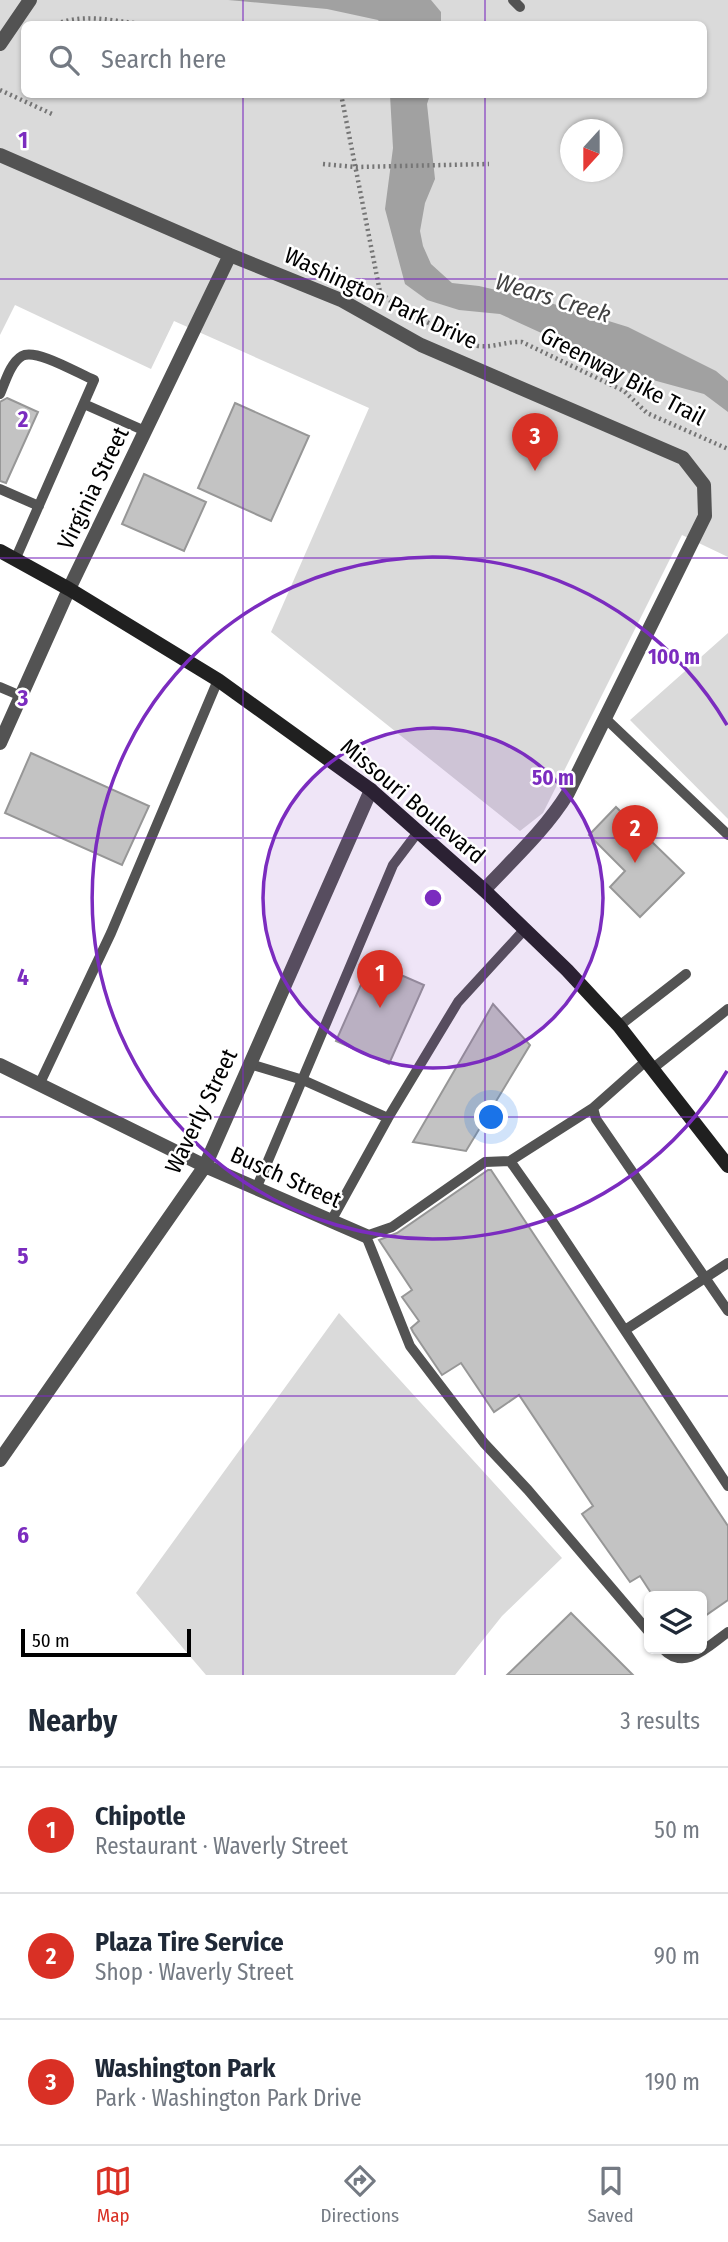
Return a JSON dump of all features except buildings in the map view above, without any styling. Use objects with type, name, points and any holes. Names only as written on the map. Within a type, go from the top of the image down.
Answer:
[{"type":"main road","name":"Missouri Boulevard","points":[[0,551],[69,589],[218,680],[371,790],[525,929],[619,1026],[728,1166]]},
{"type":"street","points":[[0,44],[30,0]]},
{"type":"street","name":"Washington Park Drive","points":[[0,155],[341,300],[421,345],[683,458],[704,485],[705,516],[606,719]]},
{"type":"street","name":"Virginia Street","points":[[0,743],[69,589],[230,255]]},
{"type":"street","points":[[484,890],[555,815],[606,719]]},
{"type":"street","name":"Waverly Street","points":[[0,1460],[205,1166],[371,790]]},
{"type":"street","name":"Busch Street","points":[[1,1069],[205,1166],[366,1237]]},
{"type":"lane","points":[[0,394],[14,365],[23,355],[36,354],[94,380],[15,559]]},
{"type":"lane","points":[[84,404],[145,431]]},
{"type":"lane","points":[[0,489],[39,506]]},
{"type":"lane","points":[[39,1085],[111,933],[218,680]]},
{"type":"lane","points":[[0,687],[21,696]]},
{"type":"lane","points":[[606,719],[728,835]]},
{"type":"lane","points":[[256,1189],[393,865],[418,832]]},
{"type":"lane","points":[[331,1221],[388,1118],[458,1002],[525,929]]},
{"type":"lane","points":[[619,1026],[686,974]]},
{"type":"lane","points":[[644,1626],[554,1519],[484,1443],[410,1346],[366,1237],[392,1227],[485,1162],[510,1161],[593,1108],[728,1009]]},
{"type":"lane","points":[[250,1064],[303,1080],[388,1118]]},
{"type":"lane","points":[[593,1108],[602,1129],[728,1311]]},
{"type":"lane","points":[[510,1161],[728,1486]]},
{"type":"lane","points":[[625,1330],[728,1263]]},
{"type":"lane","points":[[707,1647],[728,1632]]},
{"type":"lane","points":[[668,1654],[681,1660],[697,1654]]},
{"type":"path","points":[[64,21],[72,18],[116,21]]},
{"type":"path","points":[[0,90],[52,114]]},
{"type":"path","name":"Greenway Bike Trail","points":[[342,98],[380,292],[401,310],[478,346],[522,342],[624,391],[647,414],[728,449]]},
{"type":"path","points":[[323,164],[356,167],[489,164]]},
{"type":"shaded area","points":[[0,0],[728,0],[728,557],[682,535],[543,813],[520,831],[271,632],[369,408],[174,321],[151,369],[15,305],[0,335]]},
{"type":"shaded area","points":[[228,0],[431,0],[441,12],[441,21],[379,21],[327,9]]},
{"type":"shaded area","points":[[390,98],[429,98],[427,104],[435,179],[425,203],[420,231],[431,264],[452,283],[479,286],[544,301],[628,327],[716,371],[728,381],[728,412],[704,394],[631,374],[500,314],[459,310],[427,300],[405,284],[385,209],[393,148]]},
{"type":"shaded area","points":[[728,633],[728,819],[630,720]]},
{"type":"shaded area","points":[[339,1313],[562,1558],[502,1616],[455,1675],[206,1675],[136,1593]]},
{"type":"place","name":"Washington Park","points":[[535,471]]},
{"type":"place","name":"Plaza Tire Service","points":[[635,863]]},
{"type":"place","name":"Chipotle","points":[[380,1008]]},
{"type":"water label","name":"Wears Creek","points":[[553,298]]}]
